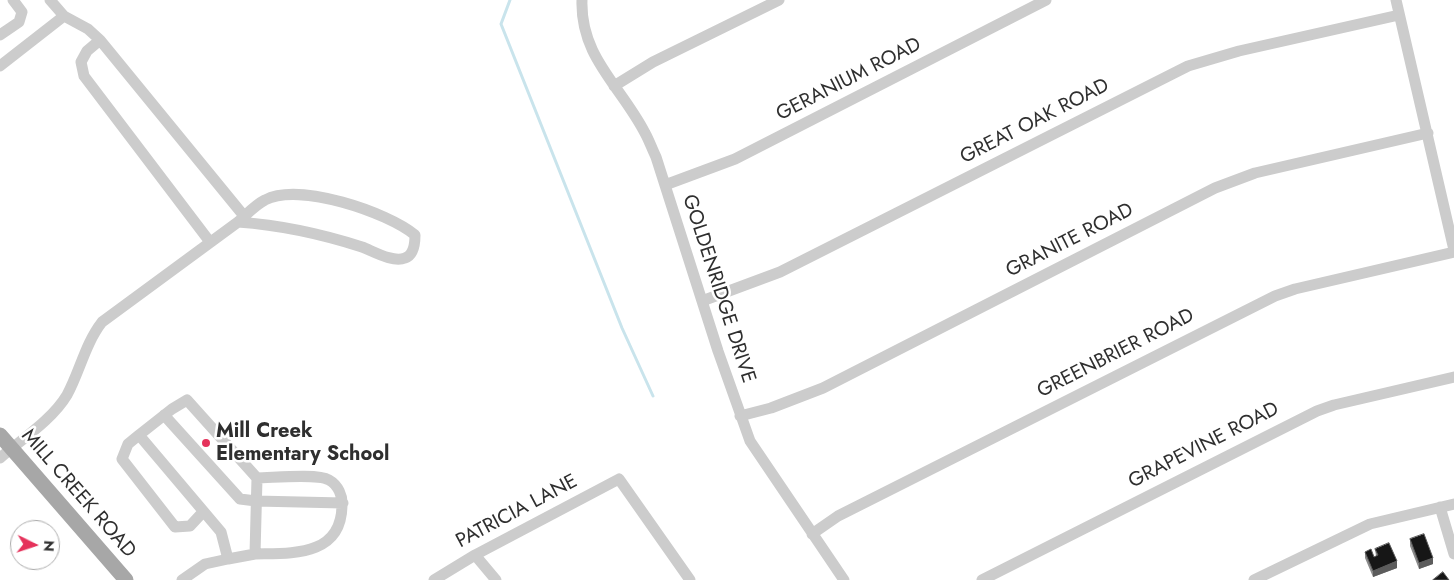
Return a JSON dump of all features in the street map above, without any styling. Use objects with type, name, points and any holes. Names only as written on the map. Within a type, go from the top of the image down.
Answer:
[{"type":"main road","name":"MILL CREEK ROAD","points":[[0,435],[6,453],[126,580]]},
{"type":"street","points":[[0,35],[19,22],[22,12],[13,0]]},
{"type":"street","points":[[6,453],[61,404],[72,383],[88,343],[102,322],[241,219],[265,200],[282,195],[316,197],[357,206],[402,225],[414,236],[415,244],[412,252],[406,258],[396,260],[347,242],[241,219],[100,40],[88,29],[64,16],[50,0]]},
{"type":"street","name":"GOLDENRIDGE DRIVE","points":[[582,0],[582,25],[587,42],[645,132],[665,185],[740,416],[756,452],[844,580]]},
{"type":"street","points":[[614,86],[653,62],[779,0]]},
{"type":"street","name":"GERANIUM ROAD","points":[[665,185],[736,159],[1046,0]]},
{"type":"street","points":[[1396,0],[1454,251]]},
{"type":"street","name":"GREAT OAK ROAD","points":[[702,301],[780,272],[1188,66],[1239,51],[1399,15]]},
{"type":"street","points":[[0,66],[64,16]]},
{"type":"street","points":[[100,40],[87,50],[81,62],[84,76],[210,242]]},
{"type":"street","name":"GRANITE ROAD","points":[[740,416],[771,408],[823,388],[1224,184],[1254,173],[1428,133]]},
{"type":"street","name":"GREENBRIER ROAD","points":[[812,534],[838,516],[1275,296],[1295,289],[1454,251]]},
{"type":"street","name":"GRAPEVINE ROAD","points":[[982,580],[1316,411],[1334,405],[1454,377]]},
{"type":"street","points":[[203,512],[190,526],[175,527],[122,459],[128,444],[164,415],[187,400],[257,478],[255,554]]},
{"type":"street","points":[[164,415],[240,499],[256,502],[342,503]]},
{"type":"street","points":[[139,435],[221,532],[228,559]]},
{"type":"street","points":[[182,580],[205,564],[255,554],[306,552],[325,543],[340,526],[342,503],[340,491],[329,480],[305,477],[257,478]]},
{"type":"street","name":"PATRICIA LANE","points":[[434,580],[475,555],[619,479],[690,580]]},
{"type":"street","points":[[1254,580],[1358,528],[1386,519],[1454,504]]},
{"type":"street","points":[[1440,507],[1454,554]]},
{"type":"street","points":[[475,555],[496,580]]},
{"type":"building","points":[[1424,534],[1433,558],[1419,563],[1410,539]]},
{"type":"building","points":[[1389,543],[1397,561],[1373,571],[1365,552],[1371,549],[1374,557],[1378,555],[1375,549]]},
{"type":"building","points":[[1443,572],[1449,580],[1433,580]]},
{"type":"waterway","points":[[510,0],[501,24],[622,328],[653,396]]},
{"type":"place","name":"Mill Creek Elementary School","points":[[206,443]]}]
